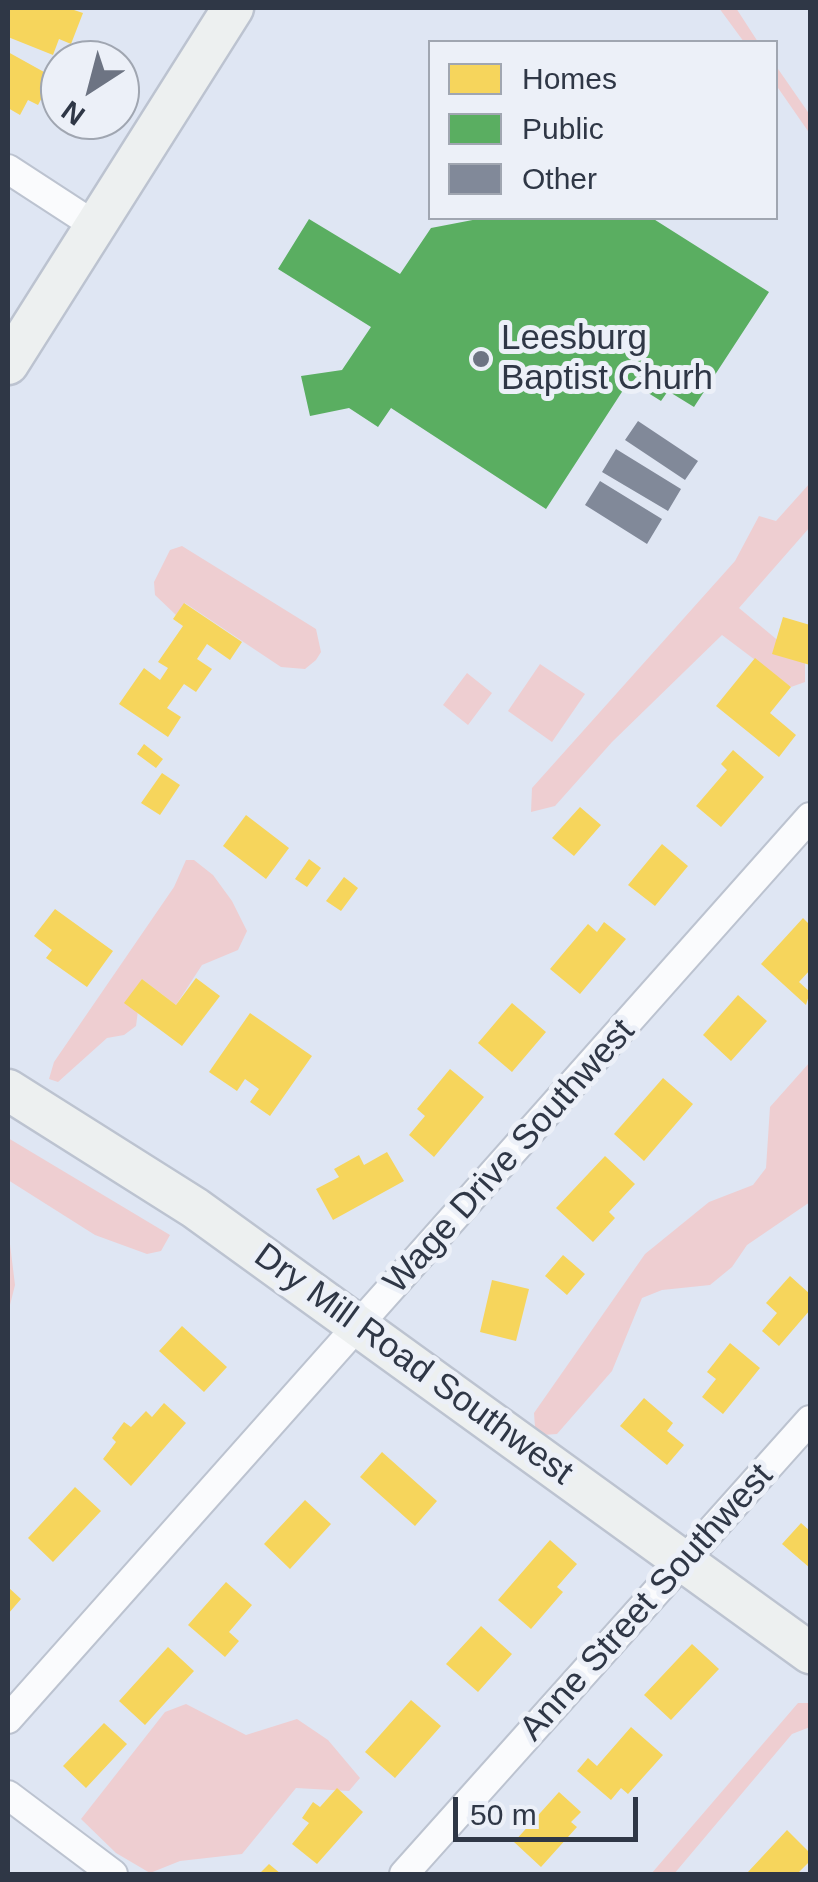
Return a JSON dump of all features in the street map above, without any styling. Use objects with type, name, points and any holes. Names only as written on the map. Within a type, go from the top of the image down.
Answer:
[{"type":"street","points":[[8,364],[224,24]]},
{"type":"street","points":[[8,169],[94,225]]},
{"type":"street","name":"Wage Drive Southwest","points":[[8,1719],[810,817]]},
{"type":"street","name":"Dry Mill Road Southwest","points":[[8,1090],[194,1208],[810,1653]]},
{"type":"street","name":"Anne Street Southwest","points":[[404,1874],[810,1420]]},
{"type":"street","points":[[8,1795],[113,1874]]},
{"type":"shaded area","points":[[719,8],[736,8],[757,40],[743,40]]},
{"type":"shaded area","points":[[778,69],[810,115],[810,134],[778,88]]},
{"type":"shaded area","points":[[810,483],[810,527],[739,608],[805,663],[805,682],[791,687],[722,635],[612,742],[555,806],[531,812],[532,788],[735,561],[759,516],[776,521]]},
{"type":"shaded area","points":[[182,546],[316,629],[321,652],[316,660],[305,669],[281,667],[185,603],[176,615],[155,595],[154,582],[170,550]]},
{"type":"shaded area","points":[[540,664],[585,694],[552,742],[508,711]]},
{"type":"shaded area","points":[[467,673],[492,693],[468,725],[443,705]]},
{"type":"shaded area","points":[[186,860],[194,860],[213,875],[232,901],[247,931],[238,950],[202,965],[176,1005],[142,979],[136,1026],[124,1035],[107,1038],[58,1082],[49,1079],[54,1062],[174,887]]},
{"type":"shaded area","points":[[810,1062],[810,1202],[747,1245],[732,1267],[710,1285],[662,1290],[642,1298],[612,1371],[557,1434],[543,1435],[535,1427],[534,1413],[645,1254],[709,1202],[753,1185],[766,1168],[770,1107]]},
{"type":"shaded area","points":[[8,1138],[170,1235],[161,1251],[147,1254],[95,1235],[8,1180]]},
{"type":"shaded area","points":[[8,1228],[15,1285],[8,1313]]},
{"type":"shaded area","points":[[798,1703],[810,1703],[810,1727],[792,1734],[674,1874],[651,1874]]},
{"type":"shaded area","points":[[186,1704],[246,1735],[297,1719],[328,1740],[360,1778],[349,1791],[296,1788],[242,1854],[180,1861],[150,1873],[116,1853],[81,1819],[165,1712]]},
{"type":"building: Homes","points":[[8,8],[68,8],[83,13],[73,40],[40,40],[40,50],[8,37]]},
{"type":"building: Homes","points":[[8,52],[40,70],[40,101],[38,105],[28,100],[20,115],[8,108]]},
{"type":"building: Homes","points":[[184,603],[242,642],[230,660],[207,644],[197,659],[212,669],[196,692],[184,684],[167,708],[181,717],[168,737],[119,704],[144,668],[160,680],[168,668],[158,662],[183,626],[173,619]]},
{"type":"building: Homes","points":[[783,617],[810,625],[810,665],[772,654]]},
{"type":"building: Homes","points":[[755,658],[791,687],[770,713],[796,735],[779,757],[716,706]]},
{"type":"building: Homes","points":[[144,744],[163,759],[156,768],[137,754]]},
{"type":"building: Homes","points":[[733,750],[764,777],[721,827],[696,806],[727,770],[721,764]]},
{"type":"building: Homes","points":[[162,773],[180,785],[160,815],[141,803]]},
{"type":"building: Homes","points":[[580,807],[601,825],[574,856],[552,838]]},
{"type":"building: Homes","points":[[246,815],[289,848],[266,879],[223,846]]},
{"type":"building: Homes","points":[[662,844],[688,866],[655,906],[628,885]]},
{"type":"building: Homes","points":[[309,859],[321,868],[307,887],[295,879]]},
{"type":"building: Homes","points":[[344,877],[358,888],[341,911],[326,901]]},
{"type":"building: Homes","points":[[55,909],[113,951],[87,987],[46,958],[52,950],[34,936]]},
{"type":"building: Homes","points":[[803,918],[810,925],[810,970],[799,982],[810,992],[806,1005],[761,964]]},
{"type":"building: Homes","points":[[604,922],[626,939],[580,994],[550,969],[588,924],[597,932]]},
{"type":"building: Homes","points":[[196,978],[220,996],[182,1046],[124,1003],[142,979],[176,1005]]},
{"type":"building: Homes","points":[[738,995],[767,1021],[731,1061],[703,1035]]},
{"type":"building: Homes","points":[[512,1003],[546,1032],[512,1072],[478,1043]]},
{"type":"building: Homes","points":[[250,1013],[312,1056],[270,1116],[250,1102],[259,1089],[245,1079],[237,1091],[209,1072]]},
{"type":"building: Homes","points":[[450,1069],[484,1097],[434,1157],[409,1135],[425,1116],[417,1109]]},
{"type":"building: Homes","points":[[663,1078],[693,1104],[644,1161],[614,1134]]},
{"type":"building: Homes","points":[[387,1152],[404,1181],[333,1220],[316,1189],[339,1177],[334,1169],[359,1155],[364,1165]]},
{"type":"building: Homes","points":[[605,1156],[635,1184],[609,1212],[615,1218],[593,1242],[556,1208]]},
{"type":"building: Homes","points":[[563,1255],[585,1274],[567,1295],[545,1276]]},
{"type":"building: Homes","points":[[790,1276],[810,1294],[810,1310],[779,1346],[762,1331],[777,1313],[766,1303]]},
{"type":"building: Homes","points":[[492,1280],[529,1289],[516,1341],[480,1332]]},
{"type":"building: Homes","points":[[182,1326],[227,1367],[204,1392],[159,1351]]},
{"type":"building: Homes","points":[[730,1343],[760,1368],[723,1414],[702,1397],[716,1379],[707,1372]]},
{"type":"building: Homes","points":[[644,1398],[673,1423],[667,1431],[684,1445],[667,1465],[620,1426]]},
{"type":"building: Homes","points":[[164,1403],[186,1423],[131,1486],[103,1459],[124,1422],[131,1427],[146,1411],[152,1417]]},
{"type":"building: Homes","points":[[382,1452],[437,1501],[415,1526],[360,1477]]},
{"type":"building: Homes","points":[[75,1487],[101,1511],[53,1562],[28,1538]]},
{"type":"building: Homes","points":[[305,1500],[331,1524],[290,1569],[264,1544]]},
{"type":"building: Homes","points":[[801,1523],[810,1531],[810,1568],[782,1544]]},
{"type":"building: Homes","points":[[550,1540],[577,1564],[557,1587],[563,1592],[531,1629],[498,1600]]},
{"type":"building: Homes","points":[[226,1582],[252,1605],[229,1632],[239,1641],[225,1657],[188,1625]]},
{"type":"building: Homes","points":[[8,1587],[21,1599],[8,1614]]},
{"type":"building: Homes","points":[[481,1626],[512,1654],[478,1692],[446,1664]]},
{"type":"building: Homes","points":[[692,1644],[719,1669],[671,1720],[644,1695]]},
{"type":"building: Homes","points":[[168,1647],[194,1671],[145,1725],[119,1701]]},
{"type":"building: Homes","points":[[411,1700],[441,1726],[395,1778],[365,1752]]},
{"type":"building: Homes","points":[[104,1723],[127,1744],[86,1788],[63,1766]]},
{"type":"building: Homes","points":[[631,1727],[663,1755],[628,1794],[621,1788],[611,1800],[577,1771],[588,1758],[597,1766]]},
{"type":"building: Homes","points":[[337,1788],[363,1812],[317,1864],[292,1844],[309,1823],[302,1818],[313,1802],[320,1807]]},
{"type":"building: Homes","points":[[559,1792],[581,1812],[571,1822],[577,1827],[541,1867],[514,1842]]},
{"type":"building: Homes","points":[[787,1830],[810,1853],[810,1861],[797,1874],[750,1874],[748,1872]]},
{"type":"building: Homes","points":[[269,1864],[281,1874],[259,1874]]},
{"type":"building: Public","points":[[309,219],[400,274],[431,228],[473,220],[655,220],[769,292],[694,407],[668,391],[661,401],[629,381],[546,509],[391,408],[378,427],[349,408],[310,416],[301,376],[342,370],[371,327],[278,269]]},
{"type":"building: Other","points":[[638,421],[698,461],[685,480],[625,440]]},
{"type":"building: Other","points":[[616,449],[681,489],[668,511],[602,472]]},
{"type":"building: Other","points":[[600,481],[662,519],[647,544],[585,505]]},
{"type":"place","name":"Leesburg Baptist Churh","points":[[481,359]]}]
